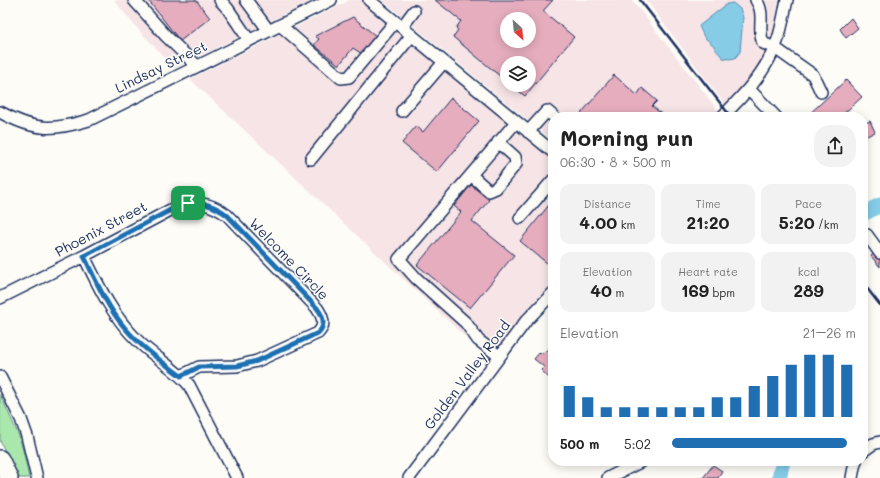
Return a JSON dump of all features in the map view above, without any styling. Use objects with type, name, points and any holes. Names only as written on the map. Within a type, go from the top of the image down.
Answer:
[{"type":"highway","points":[[0,459],[9,478]]},
{"type":"street","points":[[134,0],[166,36],[197,66]]},
{"type":"street","points":[[220,0],[249,40]]},
{"type":"street","points":[[246,0],[269,31]]},
{"type":"street","name":"Lindsay Street","points":[[0,112],[21,123],[37,127],[55,128],[89,120],[331,0]]},
{"type":"street","points":[[369,0],[548,148]]},
{"type":"street","points":[[756,0],[762,14],[760,37],[763,43],[774,48],[813,75],[821,92]]},
{"type":"street","points":[[727,112],[749,89],[760,74],[774,48],[779,38],[787,0]]},
{"type":"street","points":[[280,25],[341,78],[349,77],[414,11]]},
{"type":"street","points":[[311,159],[412,35]]},
{"type":"street","points":[[402,111],[444,62]]},
{"type":"street","points":[[749,89],[771,112]]},
{"type":"street","points":[[528,132],[547,111],[548,112]]},
{"type":"street","points":[[499,356],[478,340],[466,323],[416,278],[399,260],[516,122]]},
{"type":"street","points":[[471,175],[489,190],[496,188],[516,164],[515,157],[498,142]]},
{"type":"street","points":[[520,218],[548,186]]},
{"type":"street","name":"Phoenix Street","points":[[0,298],[84,256],[178,206],[188,203],[199,203],[209,204],[219,209]]},
{"type":"street","name":"Welcome Circle","points":[[181,376],[199,367],[237,366],[257,361],[318,333],[322,329],[324,323],[317,308],[227,215],[219,209]]},
{"type":"street","points":[[868,236],[880,252]]},
{"type":"street","points":[[84,256],[107,302],[125,328],[152,354],[181,376],[189,385],[236,478]]},
{"type":"street","name":"Golden Valley Road","points":[[409,478],[526,321],[548,298]]},
{"type":"street","points":[[0,377],[21,419],[27,436],[37,478]]},
{"type":"street","points":[[868,448],[880,442]]},
{"type":"street","points":[[608,478],[632,466]]},
{"type":"street","points":[[852,478],[854,466]]},
{"type":"shaded area","points":[[114,0],[314,0],[175,68],[135,26]]},
{"type":"shaded area","points":[[350,0],[361,0],[548,157],[548,290],[492,362],[190,79]]},
{"type":"shaded area","points":[[382,0],[632,0],[719,112],[548,112],[548,137]]},
{"type":"shaded area","points":[[646,0],[779,0],[772,34],[764,56],[752,78],[727,107]]},
{"type":"green space","points":[[0,394],[19,436],[29,478],[19,478],[0,441]]},
{"type":"water","points":[[733,3],[740,9],[743,17],[740,52],[735,58],[729,59],[723,58],[714,46],[704,37],[699,26],[727,4]]},
{"type":"building","points":[[148,0],[196,0],[210,18],[180,41]]},
{"type":"building","points":[[435,0],[553,0],[543,11],[574,37],[536,83],[536,56],[500,56],[500,76],[453,37],[458,30],[456,28],[461,21]]},
{"type":"building","points":[[353,17],[377,37],[362,54],[353,48],[339,65],[314,45],[319,39],[315,36]]},
{"type":"building","points":[[851,18],[858,28],[846,38],[840,29]]},
{"type":"building","points":[[614,75],[637,95],[642,88],[657,101],[652,106],[659,112],[582,112]]},
{"type":"building","points":[[846,80],[862,97],[846,112],[811,112]]},
{"type":"building","points":[[520,92],[528,92],[525,96]]},
{"type":"building","points":[[451,98],[479,121],[437,172],[402,143],[416,126],[423,132]]},
{"type":"building","points":[[870,121],[875,132],[868,136],[868,122]]},
{"type":"building","points":[[471,185],[489,200],[472,221],[514,255],[470,308],[417,265],[461,212],[454,206]]},
{"type":"building","points":[[548,206],[548,264],[520,241]]},
{"type":"building","points":[[875,252],[880,259],[880,267],[871,256]]},
{"type":"building","points":[[548,349],[548,377],[541,370],[544,367],[534,359],[540,352],[542,354]]},
{"type":"building","points":[[712,466],[722,471],[718,478],[703,478]]},
{"type":"waterway","points":[[868,211],[880,205]]},
{"type":"waterway","points":[[779,478],[782,466]]},
{"type":"railway","points":[[640,0],[727,112]]},
{"type":"railway","points":[[868,289],[880,305]]},
{"type":"route","points":[[188,203],[209,204],[227,215],[317,308],[324,323],[322,329],[318,333],[257,361],[237,366],[199,367],[181,376],[137,341],[116,317],[84,256],[178,206],[188,203]]}]
